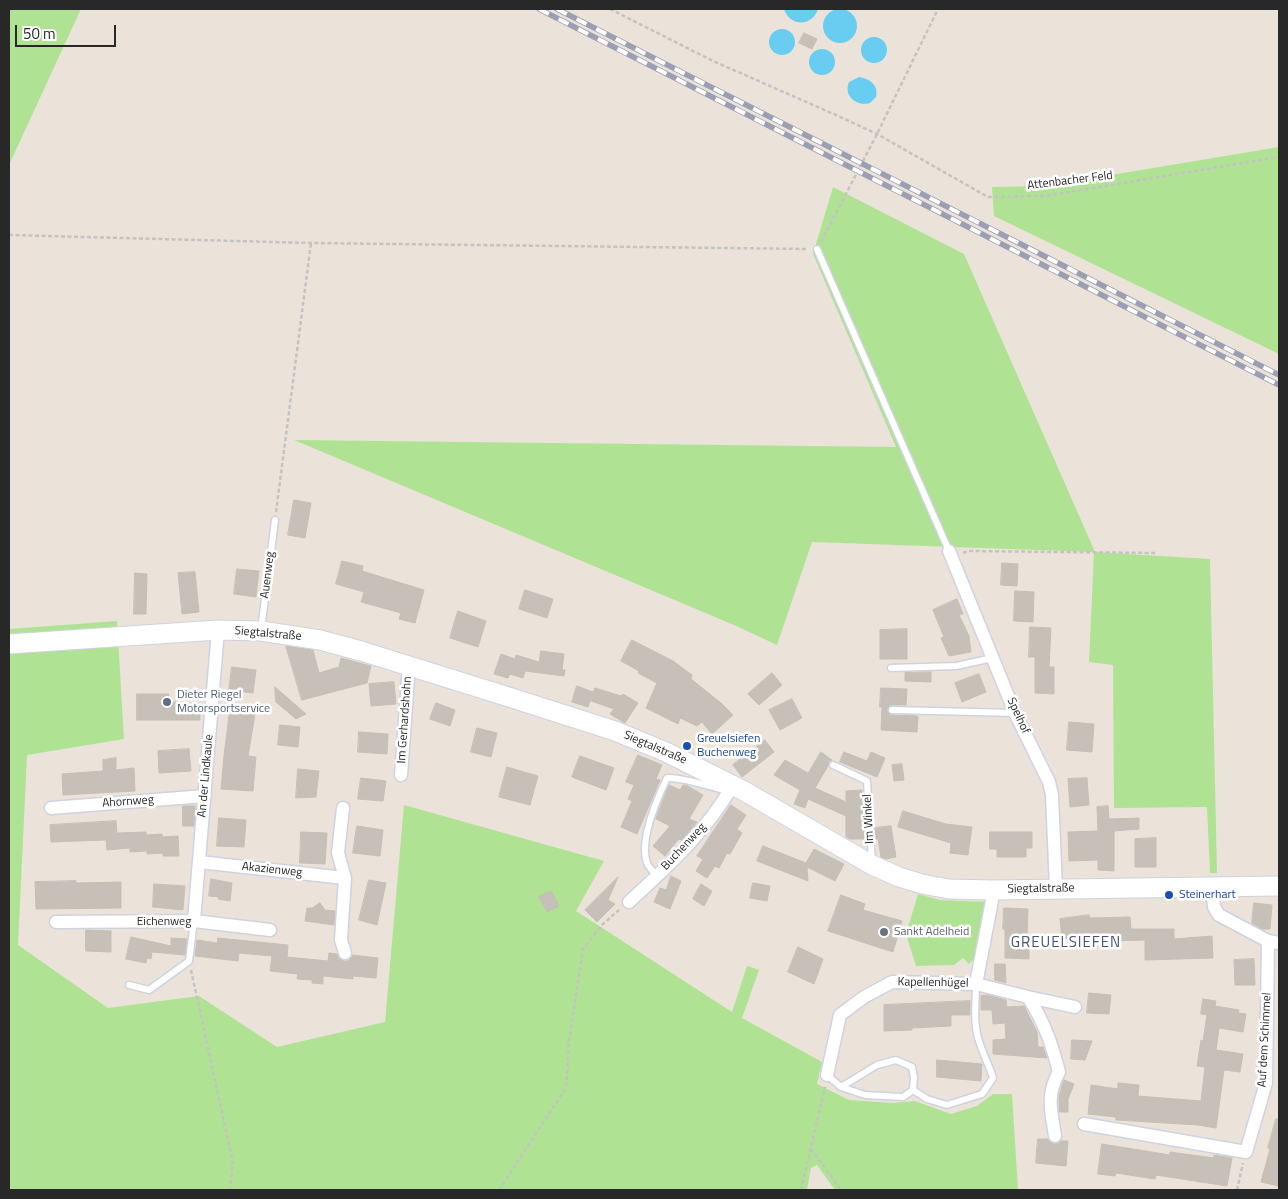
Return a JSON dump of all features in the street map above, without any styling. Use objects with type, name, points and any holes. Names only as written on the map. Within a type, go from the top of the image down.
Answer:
[{"type":"main road","name":"Siegtalstraße","points":[[12,644],[218,630],[261,631],[320,640],[408,665],[615,731],[666,752],[872,864],[899,877],[922,884],[949,889],[994,890],[1279,886]]},
{"type":"street","name":"Spelhof","points":[[951,555],[1015,713],[1049,782],[1052,795],[1056,888]]},
{"type":"street","name":"An der Lindkaule","points":[[194,921],[218,630]]},
{"type":"street","name":"Im Gerhardshohn","points":[[401,775],[408,665]]},
{"type":"street","name":"Buchenweg","points":[[629,902],[682,853],[698,835],[731,788]]},
{"type":"street","name":"Ahornweg","points":[[51,808],[205,796]]},
{"type":"street","points":[[343,808],[338,854],[345,878],[341,940],[345,953]]},
{"type":"street","name":"Akazienweg","points":[[199,862],[345,878]]},
{"type":"street","points":[[1212,887],[1214,907],[1219,915],[1274,942]]},
{"type":"street","name":"Kapellenhügel","points":[[976,984],[994,890]]},
{"type":"street","name":"Eichenweg","points":[[56,922],[194,921],[270,930]]},
{"type":"street","name":"Auf dem Schimmel","points":[[1246,1152],[1266,1083],[1274,942]]},
{"type":"street","name":"Kapellenhügel","points":[[828,1075],[840,1015],[864,997],[892,982],[976,984],[1075,1007]]},
{"type":"street","points":[[1028,997],[1053,1045],[1059,1072],[1052,1084],[1050,1102],[1055,1136]]},
{"type":"street","points":[[1084,1124],[1246,1152]]},
{"type":"lane","points":[[817,249],[951,555]]},
{"type":"lane","name":"Auenweg","points":[[261,631],[275,520]]},
{"type":"lane","points":[[891,668],[956,666],[992,658]]},
{"type":"lane","points":[[892,710],[1015,713]]},
{"type":"lane","name":"Im Winkel","points":[[833,765],[867,781],[872,864]]},
{"type":"lane","points":[[657,876],[648,864],[646,856],[647,834],[654,807],[667,778],[676,777],[691,782],[731,788]]},
{"type":"lane","points":[[129,985],[149,990],[189,961],[194,921]]},
{"type":"lane","points":[[912,1090],[927,1099],[947,1105],[982,1094],[993,1078],[989,1064],[980,1046],[976,1028],[976,984]]},
{"type":"lane","points":[[828,1075],[841,1087],[865,1095],[903,1097],[912,1090],[914,1077],[912,1067],[896,1060],[877,1065],[841,1087]]},
{"type":"path","points":[[9,11],[14,9]]},
{"type":"path","name":"Attenbacher Feld","points":[[610,9],[713,62],[877,134],[988,197],[1045,196],[1279,157]]},
{"type":"path","points":[[9,235],[311,243],[817,249],[877,134],[938,9]]},
{"type":"path","points":[[275,520],[311,243]]},
{"type":"path","points":[[951,555],[968,550],[1156,553]]},
{"type":"path","points":[[499,1190],[566,1088],[570,1041],[583,950],[603,924],[629,902]]},
{"type":"path","points":[[189,961],[233,1164],[230,1190]]},
{"type":"path","points":[[801,1190],[828,1075]]},
{"type":"path","points":[[811,1149],[841,1190]]},
{"type":"path","points":[[1237,1190],[1246,1152]]},
{"type":"green space","points":[[9,9],[81,9],[9,165]]},
{"type":"green space","points":[[1279,147],[1279,354],[994,216],[992,187],[1045,186]]},
{"type":"green space","points":[[833,187],[964,254],[1095,552],[1210,559],[1217,873],[1210,873],[1207,807],[1114,808],[1113,665],[1089,662],[1094,552],[812,542],[777,645],[734,625],[294,440],[896,447],[813,254]]},
{"type":"green space","points":[[117,621],[124,739],[27,755],[18,945],[108,1008],[199,996],[277,1047],[385,1022],[404,805],[604,861],[576,911],[732,1012],[747,966],[759,970],[742,1018],[822,1062],[817,1084],[849,1100],[893,1103],[915,1101],[951,1114],[977,1106],[993,1094],[1012,1094],[1018,1190],[835,1190],[817,1165],[811,1168],[807,1190],[9,1190],[9,629]]},
{"type":"green space","points":[[918,894],[940,900],[988,902],[979,955],[969,964],[963,958],[954,965],[916,966],[906,934]]},
{"type":"water","points":[[784,9],[818,9],[815,15],[806,22],[796,22],[787,15]]},
{"type":"water","points":[[840,9],[847,10],[852,14],[856,19],[856,33],[852,38],[847,42],[840,43],[833,42],[828,38],[824,33],[823,26],[824,19],[828,14],[833,10]]},
{"type":"water","points":[[782,29],[791,33],[795,42],[791,51],[782,55],[773,51],[769,42],[773,33]]},
{"type":"water","points":[[874,37],[883,41],[887,50],[883,59],[874,63],[865,59],[861,50],[865,41]]},
{"type":"water","points":[[822,49],[831,53],[835,62],[831,71],[822,75],[813,71],[809,62],[813,53]]},
{"type":"water","points":[[859,77],[867,79],[875,86],[876,97],[870,103],[856,102],[848,92],[849,82]]},
{"type":"building","points":[[804,33],[817,39],[812,49],[799,43]]},
{"type":"building","points":[[294,500],[311,503],[305,538],[288,535]]},
{"type":"building","points":[[342,561],[363,566],[362,571],[424,590],[415,623],[399,619],[401,613],[361,602],[364,592],[336,584]]},
{"type":"building","points":[[1002,563],[1018,564],[1017,586],[1001,585]]},
{"type":"building","points":[[237,569],[259,571],[256,597],[234,594]]},
{"type":"building","points":[[195,572],[199,612],[182,614],[178,573]]},
{"type":"building","points":[[135,573],[147,574],[146,614],[134,614]]},
{"type":"building","points":[[525,590],[553,599],[547,618],[519,609]]},
{"type":"building","points":[[1015,591],[1034,592],[1033,622],[1014,621]]},
{"type":"building","points":[[957,599],[963,614],[959,615],[969,636],[971,652],[949,656],[941,638],[944,637],[933,610]]},
{"type":"building","points":[[458,611],[486,621],[478,647],[450,638]]},
{"type":"building","points":[[1030,627],[1051,628],[1049,667],[1054,667],[1054,694],[1035,693],[1035,657],[1029,657]]},
{"type":"building","points":[[907,629],[907,659],[880,659],[880,630]]},
{"type":"building","points":[[632,640],[673,661],[692,675],[691,679],[733,715],[712,734],[702,722],[697,726],[680,718],[678,724],[646,708],[657,683],[621,661]]},
{"type":"building","points":[[286,646],[313,650],[319,673],[339,667],[341,658],[371,666],[367,683],[302,700]]},
{"type":"building","points":[[541,651],[564,654],[562,670],[565,670],[564,676],[525,671],[523,678],[510,674],[508,678],[494,674],[501,654],[515,659],[516,655],[539,662]]},
{"type":"building","points":[[232,667],[256,670],[253,693],[229,690]]},
{"type":"building","points":[[931,672],[931,682],[905,681],[905,673]]},
{"type":"building","points":[[772,673],[782,685],[759,705],[748,694]]},
{"type":"building","points":[[979,674],[986,692],[962,702],[955,683]]},
{"type":"building","points":[[394,682],[396,704],[371,706],[369,684]]},
{"type":"building","points":[[577,686],[593,692],[588,707],[572,702]]},
{"type":"building","points":[[275,687],[306,714],[296,719],[276,702]]},
{"type":"building","points":[[595,688],[621,696],[623,694],[638,703],[625,723],[610,714],[614,709],[591,701]]},
{"type":"building","points":[[881,688],[907,689],[906,705],[890,705],[887,710],[891,715],[918,716],[917,732],[881,730]]},
{"type":"building","points":[[137,694],[169,694],[168,701],[200,706],[200,720],[137,720]]},
{"type":"building","points":[[792,699],[802,718],[780,730],[769,710]]},
{"type":"building","points":[[436,703],[455,710],[450,726],[430,719]]},
{"type":"building","points":[[230,710],[255,714],[248,756],[256,757],[253,791],[221,789]]},
{"type":"building","points":[[1069,722],[1094,724],[1092,752],[1067,750]]},
{"type":"building","points":[[280,725],[300,727],[298,747],[278,745]]},
{"type":"building","points":[[477,728],[497,733],[491,757],[471,752]]},
{"type":"building","points":[[359,732],[388,734],[387,754],[358,752]]},
{"type":"building","points":[[765,740],[774,752],[742,777],[733,765]]},
{"type":"building","points":[[189,749],[191,771],[159,773],[158,751]]},
{"type":"building","points":[[821,752],[832,760],[829,762],[815,788],[846,802],[846,791],[862,790],[863,830],[865,830],[866,839],[850,839],[846,837],[846,816],[808,799],[805,808],[794,804],[800,790],[774,775],[785,760],[808,773]]},
{"type":"building","points":[[844,752],[867,761],[871,752],[885,758],[877,777],[840,762]]},
{"type":"building","points":[[638,755],[662,765],[656,779],[660,780],[637,834],[621,827],[632,801],[628,799],[634,785],[626,782]]},
{"type":"building","points":[[580,756],[614,768],[606,790],[572,777]]},
{"type":"building","points":[[116,758],[116,770],[134,768],[135,791],[63,795],[62,774],[103,771],[103,760]]},
{"type":"building","points":[[902,764],[904,780],[894,781],[892,765]]},
{"type":"building","points":[[507,767],[538,776],[530,805],[499,797]]},
{"type":"building","points":[[298,769],[319,771],[316,797],[296,798]]},
{"type":"building","points":[[361,778],[386,781],[383,801],[358,799]]},
{"type":"building","points":[[1087,778],[1089,805],[1070,807],[1068,779]]},
{"type":"building","points":[[669,785],[680,790],[683,785],[686,785],[703,795],[689,819],[697,822],[665,856],[653,846],[670,826],[656,819]]},
{"type":"building","points":[[731,805],[746,815],[737,829],[742,833],[730,854],[727,853],[719,868],[715,866],[707,878],[696,871],[703,859],[697,856]]},
{"type":"building","points":[[183,806],[195,806],[194,826],[183,826]]},
{"type":"building","points":[[1108,806],[1109,819],[1139,818],[1139,829],[1114,831],[1114,871],[1098,870],[1098,860],[1069,861],[1068,832],[1098,831],[1097,807]]},
{"type":"building","points":[[903,811],[946,824],[972,827],[968,855],[950,853],[951,843],[898,827]]},
{"type":"building","points":[[219,818],[246,820],[244,847],[217,846]]},
{"type":"building","points":[[116,821],[117,833],[146,832],[146,835],[162,834],[162,837],[178,836],[179,856],[163,856],[163,853],[147,854],[147,851],[130,852],[130,848],[107,850],[106,840],[51,842],[50,825]]},
{"type":"building","points":[[357,826],[383,830],[380,856],[353,853]]},
{"type":"building","points":[[891,826],[896,857],[886,859],[881,857],[875,828]]},
{"type":"building","points":[[301,832],[327,833],[325,864],[300,863]]},
{"type":"building","points":[[990,832],[1032,832],[1032,848],[1026,848],[1026,857],[997,857],[997,849],[990,849]]},
{"type":"building","points":[[1156,838],[1156,867],[1135,867],[1135,839]]},
{"type":"building","points":[[763,846],[806,863],[814,849],[844,864],[835,881],[807,867],[808,881],[757,861]]},
{"type":"building","points":[[671,876],[681,881],[670,909],[654,902],[660,888],[666,890]]},
{"type":"building","points":[[618,877],[608,900],[615,904],[597,922],[585,910]]},
{"type":"building","points":[[211,879],[232,883],[230,901],[209,896]]},
{"type":"building","points":[[369,880],[386,883],[377,925],[359,920]]},
{"type":"building","points":[[76,881],[76,883],[121,882],[121,908],[36,909],[35,882]]},
{"type":"building","points":[[753,883],[770,886],[767,901],[750,898]]},
{"type":"building","points":[[154,884],[185,886],[183,910],[153,907]]},
{"type":"building","points":[[701,884],[712,891],[704,906],[693,899]]},
{"type":"building","points":[[551,891],[559,906],[547,912],[539,897]]},
{"type":"building","points":[[841,895],[865,904],[863,910],[902,921],[893,952],[828,931]]},
{"type":"building","points":[[320,903],[325,910],[335,911],[334,925],[305,921],[307,908],[312,908]]},
{"type":"building","points":[[1254,903],[1272,905],[1270,929],[1262,929],[1252,923]]},
{"type":"building","points":[[1004,908],[1028,909],[1027,939],[1029,939],[1029,959],[1005,958]]},
{"type":"building","points":[[1089,915],[1090,918],[1130,917],[1131,929],[1174,929],[1174,939],[1212,936],[1213,958],[1145,960],[1145,940],[1105,941],[1105,933],[1062,939],[1060,919]]},
{"type":"building","points":[[86,930],[111,931],[111,952],[86,951]]},
{"type":"building","points":[[131,937],[171,946],[171,938],[187,939],[185,955],[152,952],[151,959],[147,958],[146,963],[126,959]]},
{"type":"building","points":[[218,938],[288,945],[287,957],[328,961],[329,953],[337,954],[339,959],[344,961],[348,961],[353,955],[378,958],[376,978],[353,976],[353,979],[323,976],[323,984],[312,983],[312,980],[297,979],[298,974],[270,971],[272,956],[239,953],[238,961],[195,956],[197,940],[217,943]]},
{"type":"building","points":[[798,947],[823,959],[814,984],[788,972]]},
{"type":"building","points":[[1254,959],[1255,985],[1235,985],[1234,960]]},
{"type":"building","points":[[995,964],[1005,964],[1006,983],[995,980]]},
{"type":"building","points":[[1089,993],[1111,995],[1109,1014],[1087,1013]]},
{"type":"building","points":[[988,995],[1006,1000],[1007,1007],[1024,1006],[1037,1032],[1038,1047],[1043,1047],[1047,1058],[993,1054],[993,1040],[1006,1039],[1005,1023],[993,1024],[992,1010],[981,1010],[981,996]]},
{"type":"building","points":[[1203,999],[1216,1001],[1215,1006],[1239,1010],[1238,1013],[1246,1014],[1243,1032],[1219,1028],[1216,1050],[1243,1054],[1240,1072],[1224,1070],[1216,1128],[1198,1125],[1116,1120],[1116,1117],[1088,1114],[1091,1085],[1118,1089],[1118,1083],[1139,1085],[1138,1096],[1201,1101],[1205,1067],[1197,1066],[1207,1015],[1201,1014]]},
{"type":"building","points":[[970,1001],[970,1015],[951,1015],[951,1026],[884,1031],[884,1005]]},
{"type":"building","points":[[1072,1040],[1092,1041],[1085,1060],[1071,1059]]},
{"type":"building","points":[[937,1060],[982,1064],[981,1081],[937,1077]]},
{"type":"building","points":[[1064,1080],[1074,1084],[1068,1099],[1068,1112],[1059,1112],[1059,1097]]},
{"type":"building","points":[[1276,1119],[1279,1119],[1279,1186],[1261,1182]]},
{"type":"building","points":[[1038,1139],[1048,1139],[1056,1144],[1061,1141],[1068,1141],[1066,1166],[1036,1163]]},
{"type":"building","points":[[1102,1144],[1170,1155],[1170,1152],[1214,1158],[1214,1155],[1232,1158],[1227,1186],[1156,1175],[1155,1179],[1116,1173],[1115,1176],[1098,1174]]},
{"type":"railway","points":[[539,9],[1279,385]]},
{"type":"railway","points":[[557,9],[1279,375]]},
{"type":"place","name":"Dieter Riegel Motorsportservice","points":[[167,702]]},
{"type":"place","name":"Greuelsiefen Buchenweg","points":[[687,746]]},
{"type":"place","name":"Steinerhart","points":[[1169,895]]},
{"type":"place","name":"Sankt Adelheid","points":[[884,932]]},
{"type":"district","name":"GREUELSIEFEN","points":[[1066,943]]}]
